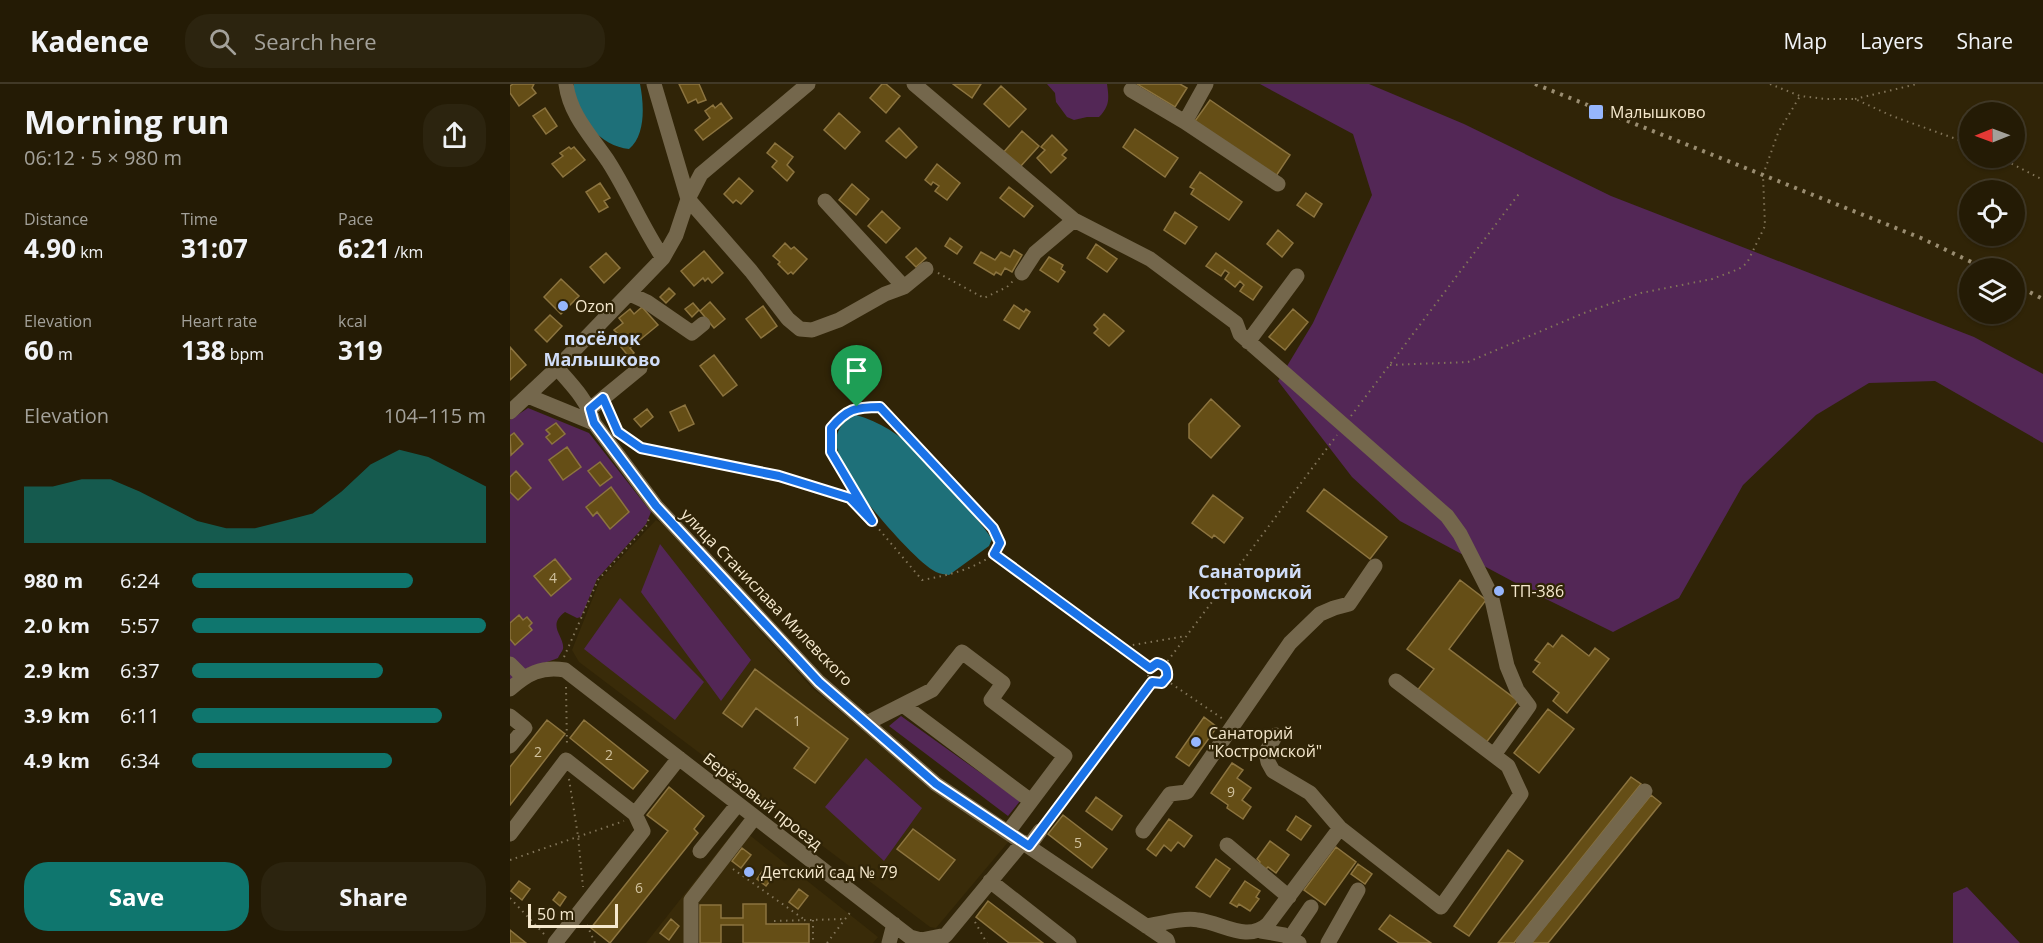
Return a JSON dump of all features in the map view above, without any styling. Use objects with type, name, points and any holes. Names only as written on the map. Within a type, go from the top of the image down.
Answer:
[{"type":"street","points":[[567,84],[570,103],[587,134],[608,161],[663,258]]},
{"type":"street","points":[[654,84],[688,199],[751,271],[788,319],[800,329],[812,330],[839,320],[885,294],[904,287],[926,269]]},
{"type":"street","points":[[510,412],[557,368],[663,258],[676,235],[688,199],[701,174],[808,84]]},
{"type":"street","points":[[914,84],[1074,220],[1150,259],[1236,322],[1240,334],[1248,342],[1447,516],[1460,534],[1491,595],[1507,666],[1517,690],[1529,706],[1494,755]]},
{"type":"street","points":[[1185,122],[1206,84]]},
{"type":"street","points":[[1131,90],[1185,122],[1278,184]]},
{"type":"street","points":[[825,201],[904,287]]},
{"type":"street","points":[[1022,273],[1035,253],[1074,220]]},
{"type":"street","points":[[1248,342],[1297,276]]},
{"type":"street","points":[[630,294],[647,302],[692,333],[703,324]]},
{"type":"street","name":"улица Станислава Милевского","points":[[557,368],[579,392],[592,416],[656,506],[819,682],[936,784],[1167,940],[1168,943]]},
{"type":"street","points":[[528,396],[592,416],[603,398],[640,368]]},
{"type":"street","points":[[1143,831],[1170,794],[1187,792],[1290,643],[1320,614],[1349,604],[1375,566]]},
{"type":"street","points":[[867,723],[932,690],[962,652],[1003,683],[991,700],[1065,756],[1008,832]]},
{"type":"street","points":[[510,664],[523,677]]},
{"type":"street","points":[[510,689],[523,677],[537,670],[565,670]]},
{"type":"street","name":"Берёзовый проезд","points":[[565,670],[910,937],[921,940],[941,939]]},
{"type":"street","points":[[1276,735],[1266,752],[1273,771],[1310,793],[1340,828],[1442,907],[1521,794],[1508,766],[1396,681]]},
{"type":"street","points":[[903,705],[1031,801]]},
{"type":"street","points":[[510,716],[525,728],[510,746]]},
{"type":"street","points":[[635,814],[679,758]]},
{"type":"street","points":[[510,834],[567,760],[635,814],[643,831],[585,906],[550,940]]},
{"type":"street","points":[[1523,943],[1645,791]]},
{"type":"street","points":[[700,851],[738,804]]},
{"type":"street","points":[[691,943],[691,900],[755,817]]},
{"type":"street","points":[[1146,926],[1196,919],[1247,938],[1261,931],[1340,828]]},
{"type":"street","points":[[941,939],[990,881],[1040,831]]},
{"type":"street","points":[[1227,845],[1289,897]]},
{"type":"street","points":[[990,881],[1069,943]]},
{"type":"street","points":[[1328,943],[1358,890]]},
{"type":"street","points":[[1261,931],[1277,933],[1294,941],[1311,907]]},
{"type":"street","points":[[889,943],[894,924]]},
{"type":"path","points":[[1770,84],[1800,96],[1826,99],[1855,99],[1917,84]]},
{"type":"path","points":[[1390,365],[1468,362],[1584,313],[1641,293],[1712,279],[1747,264],[1765,226],[1763,175],[1778,133],[1800,96]]},
{"type":"path","points":[[1855,99],[1892,116],[1959,140]]},
{"type":"path","points":[[2020,168],[2043,180]]},
{"type":"path","points":[[926,269],[939,273],[984,298],[1007,286],[1022,273]]},
{"type":"path","points":[[603,398],[618,432],[641,448],[779,476],[850,498],[922,580],[956,574],[981,563],[994,554],[1000,543],[993,528],[880,407],[857,407],[842,415],[831,428],[831,452],[872,521]]},
{"type":"path","points":[[595,943],[587,930],[578,837],[567,760],[568,729],[564,658],[598,580],[647,525],[650,513],[656,506]]},
{"type":"path","points":[[994,554],[1150,668]]},
{"type":"path","points":[[1121,647],[1187,635]]},
{"type":"path","points":[[1157,663],[1165,666],[1168,673],[1166,680],[1158,684],[1152,682],[1147,674],[1150,668],[1157,663]]},
{"type":"path","points":[[1166,680],[1233,726]]},
{"type":"path","points":[[1040,831],[1152,682]]},
{"type":"path","points":[[510,860],[626,820],[635,814]]},
{"type":"path","points":[[721,860],[805,920]]},
{"type":"path","points":[[510,898],[550,940]]},
{"type":"path","points":[[971,905],[972,918],[987,943]]},
{"type":"path","points":[[827,943],[854,908]]},
{"type":"path","points":[[813,920],[813,943]]},
{"type":"path","points":[[774,921],[845,920]]},
{"type":"shaded area","points":[[1047,84],[1107,84],[1107,105],[1099,117],[1074,120],[1067,117],[1056,102],[1055,93]]},
{"type":"shaded area","points":[[1260,84],[1369,84],[1464,124],[1611,196],[1974,337],[2043,374],[2043,443],[1935,381],[1869,383],[1816,415],[1743,485],[1679,598],[1613,632],[1400,521],[1352,477],[1278,381],[1313,323],[1372,195],[1353,134]]},
{"type":"shaded area","points":[[528,408],[589,433],[651,512],[646,524],[597,579],[581,617],[577,618],[565,612],[560,617],[557,626],[563,649],[558,658],[528,668],[510,681],[510,420]]},
{"type":"shaded area","points":[[656,520],[812,688],[933,789],[1009,841],[936,928],[930,927],[579,662],[572,650],[600,580]]},
{"type":"shaded area","points":[[660,544],[751,660],[721,701],[641,592]]},
{"type":"shaded area","points":[[620,598],[704,682],[675,720],[584,649]]},
{"type":"shaded area","points":[[901,716],[1020,801],[1008,816],[889,726]]},
{"type":"shaded area","points":[[866,758],[922,808],[884,861],[825,807]]},
{"type":"shaded area","name":"Детский сад № 79","points":[[738,826],[878,937],[873,943],[646,943]]},
{"type":"shaded area","points":[[1967,887],[2020,943],[1953,943],[1953,893]]},
{"type":"water","points":[[574,84],[640,84],[643,110],[641,128],[635,143],[629,149],[608,142],[590,126],[577,106]]},
{"type":"water","points":[[856,415],[876,422],[894,433],[928,461],[992,539],[989,546],[949,575],[936,572],[917,557],[870,506],[852,482],[843,465],[836,443],[837,433],[844,422]]},
{"type":"building","points":[[534,84],[532,88],[536,93],[519,106],[510,93],[510,86]]},
{"type":"building","points":[[679,84],[699,84],[706,100],[698,103],[696,99],[688,103]]},
{"type":"building","points":[[882,84],[886,84],[900,96],[886,113],[870,98]]},
{"type":"building","points":[[953,84],[981,84],[972,98]]},
{"type":"building","points":[[1137,84],[1180,84],[1187,88],[1175,107]]},
{"type":"building","points":[[1001,86],[1026,109],[1009,127],[984,104]]},
{"type":"building","points":[[1210,100],[1290,155],[1276,176],[1195,121]]},
{"type":"building","points":[[721,103],[732,118],[703,140],[695,130],[710,118],[705,111]]},
{"type":"building","points":[[545,108],[557,126],[546,134],[533,116]]},
{"type":"building","points":[[839,113],[860,132],[845,149],[824,130]]},
{"type":"building","points":[[899,128],[917,147],[906,158],[886,141]]},
{"type":"building","points":[[1135,129],[1178,158],[1165,177],[1123,147]]},
{"type":"building","points":[[1022,131],[1039,146],[1020,167],[1003,153]]},
{"type":"building","points":[[1052,135],[1067,150],[1062,155],[1066,158],[1051,173],[1037,158],[1045,150],[1041,147]]},
{"type":"building","points":[[775,143],[793,157],[787,165],[794,172],[787,181],[772,167],[777,161],[767,153]]},
{"type":"building","points":[[569,147],[571,149],[574,147],[585,160],[563,177],[552,164],[563,156],[560,153]]},
{"type":"building","points":[[937,164],[960,183],[947,200],[935,191],[939,186],[933,182],[931,185],[925,180]]},
{"type":"building","points":[[1200,172],[1242,202],[1229,220],[1191,194],[1194,189],[1190,187]]},
{"type":"building","points":[[739,178],[753,191],[741,204],[736,200],[733,203],[724,194]]},
{"type":"building","points":[[600,183],[610,198],[604,201],[608,207],[599,212],[586,192]]},
{"type":"building","points":[[852,184],[869,199],[856,215],[839,200]]},
{"type":"building","points":[[1009,187],[1033,206],[1024,217],[1000,198]]},
{"type":"building","points":[[1306,193],[1322,204],[1314,217],[1297,205]]},
{"type":"building","points":[[882,211],[900,228],[886,243],[868,226]]},
{"type":"building","points":[[1175,212],[1197,227],[1185,244],[1164,230]]},
{"type":"building","points":[[1278,230],[1293,243],[1282,257],[1267,244]]},
{"type":"building","points":[[950,238],[962,247],[957,254],[945,246]]},
{"type":"building","points":[[785,243],[791,249],[794,247],[807,259],[793,274],[791,272],[788,274],[773,256]]},
{"type":"building","points":[[1096,244],[1117,259],[1107,272],[1087,258]]},
{"type":"building","points":[[916,248],[926,258],[916,267],[906,257]]},
{"type":"building","points":[[1014,250],[1022,255],[1012,272],[1005,268],[1001,275],[996,272],[994,275],[974,263],[981,252],[995,260],[1001,252],[1010,257]]},
{"type":"building","points":[[704,251],[723,273],[712,283],[708,278],[705,281],[703,278],[694,286],[681,271]]},
{"type":"building","points":[[606,253],[620,268],[604,283],[590,267]]},
{"type":"building","points":[[1216,253],[1262,287],[1253,300],[1240,291],[1244,285],[1240,281],[1235,287],[1225,279],[1229,273],[1225,270],[1221,276],[1206,266]]},
{"type":"building","points":[[1049,257],[1063,265],[1061,269],[1065,272],[1058,282],[1040,270]]},
{"type":"building","points":[[561,279],[579,296],[561,314],[544,297]]},
{"type":"building","points":[[669,288],[675,294],[666,303],[660,297]]},
{"type":"building","points":[[710,302],[725,319],[714,328],[700,311]]},
{"type":"building","points":[[693,303],[699,310],[692,317],[685,309]]},
{"type":"building","points":[[1014,305],[1024,312],[1026,309],[1030,312],[1019,329],[1004,320]]},
{"type":"building","points":[[763,306],[777,326],[761,338],[746,319]]},
{"type":"building","points":[[642,307],[658,325],[630,348],[634,353],[629,357],[621,347],[625,343],[622,340],[617,345],[611,338],[617,333],[614,330],[623,323],[619,318],[630,309],[634,314]]},
{"type":"building","points":[[1293,309],[1308,322],[1285,350],[1269,337]]},
{"type":"building","points":[[1104,314],[1124,331],[1109,346],[1094,333],[1098,329],[1094,325]]},
{"type":"building","points":[[550,315],[562,326],[547,342],[535,330]]},
{"type":"building","points":[[510,347],[526,365],[510,380]]},
{"type":"building","points":[[714,355],[737,385],[723,396],[700,366]]},
{"type":"building","points":[[1211,399],[1240,426],[1211,458],[1189,438],[1189,424]]},
{"type":"building","points":[[685,405],[694,424],[679,431],[670,412]]},
{"type":"building","points":[[647,409],[653,417],[641,427],[634,419]]},
{"type":"building","points":[[556,423],[565,434],[552,444],[546,437],[550,434],[546,430]]},
{"type":"building","points":[[514,433],[523,444],[511,455],[510,436]]},
{"type":"building","points":[[567,447],[581,467],[563,480],[549,460]]},
{"type":"building","points":[[600,462],[612,477],[600,486],[588,471]]},
{"type":"building","points":[[516,471],[531,488],[518,500],[510,492],[510,477]]},
{"type":"building","points":[[611,487],[629,512],[610,529],[597,512],[593,516],[586,507]]},
{"type":"building","points":[[1324,489],[1387,537],[1370,559],[1307,511]]},
{"type":"building","points":[[1213,495],[1243,518],[1224,543],[1214,535],[1212,538],[1192,523]]},
{"type":"building","points":[[555,559],[571,579],[551,596],[534,576]]},
{"type":"building","points":[[1460,580],[1486,600],[1449,649],[1518,701],[1485,744],[1416,692],[1434,669],[1407,649]]},
{"type":"building","points":[[519,615],[523,620],[527,617],[532,623],[529,626],[532,630],[515,645],[510,639],[510,623]]},
{"type":"building","points":[[1562,635],[1589,656],[1595,648],[1609,659],[1567,713],[1553,701],[1559,693],[1533,672],[1540,663],[1535,660],[1548,643],[1553,647]]},
{"type":"building","points":[[755,669],[848,739],[815,783],[794,768],[809,748],[756,708],[742,727],[723,713]]},
{"type":"building","points":[[1548,709],[1574,729],[1539,773],[1514,753]]},
{"type":"building","points":[[1204,717],[1217,727],[1189,766],[1176,757]]},
{"type":"building","points":[[547,720],[565,734],[510,805],[510,767]]},
{"type":"building","points":[[584,720],[648,771],[633,789],[570,738]]},
{"type":"building","points":[[1232,763],[1243,770],[1237,778],[1251,788],[1242,800],[1251,807],[1243,819],[1211,793]]},
{"type":"building","points":[[1631,777],[1641,784],[1514,943],[1498,943]]},
{"type":"building","points":[[669,787],[704,816],[694,829],[698,833],[610,943],[591,928],[668,831],[647,815]]},
{"type":"building","points":[[1651,795],[1661,803],[1548,943],[1531,943]]},
{"type":"building","points":[[1096,797],[1122,816],[1112,830],[1086,811]]},
{"type":"building","points":[[1063,815],[1107,849],[1092,868],[1048,834]]},
{"type":"building","points":[[1296,816],[1311,826],[1301,840],[1287,830]]},
{"type":"building","points":[[1169,819],[1192,836],[1184,847],[1178,842],[1171,851],[1164,845],[1156,856],[1147,849]]},
{"type":"building","points":[[913,829],[955,860],[939,880],[897,849]]},
{"type":"building","points":[[1270,841],[1289,855],[1276,873],[1259,864],[1257,859]]},
{"type":"building","points":[[1336,847],[1356,862],[1325,905],[1304,890]]},
{"type":"building","points":[[742,848],[751,855],[741,868],[732,861]]},
{"type":"building","points":[[1508,850],[1523,861],[1469,936],[1454,926]]},
{"type":"building","points":[[1216,859],[1230,869],[1210,897],[1196,887]]},
{"type":"building","points":[[1358,864],[1372,874],[1365,884],[1351,874]]},
{"type":"building","points":[[766,866],[776,873],[766,886],[757,879]]},
{"type":"building","points":[[519,881],[530,889],[522,900],[511,891]]},
{"type":"building","points":[[1245,881],[1260,891],[1256,897],[1259,899],[1250,911],[1239,904],[1237,907],[1230,903]]},
{"type":"building","points":[[799,889],[808,896],[798,909],[789,902]]},
{"type":"building","points":[[559,892],[566,897],[560,906],[553,900]]},
{"type":"building","points":[[988,901],[1043,943],[1009,943],[976,917]]},
{"type":"building","points":[[743,904],[766,904],[766,924],[809,924],[809,943],[743,943],[743,925],[721,925],[721,943],[700,943],[700,905],[721,905],[721,918],[743,918]]},
{"type":"building","points":[[1390,915],[1431,943],[1399,943],[1379,929]]},
{"type":"building","points":[[671,919],[679,926],[669,940],[660,933]]},
{"type":"building","points":[[510,930],[526,943],[510,943]]},
{"type":"railway","points":[[1535,84],[1921,238],[1963,258]]},
{"type":"railway","points":[[2025,290],[2043,299]]},
{"type":"place","name":"Малышково","points":[[1596,112]]},
{"type":"place","name":"Ozon","points":[[563,306]]},
{"type":"place","name":"ТП-386","points":[[1499,591]]},
{"type":"place","name":"Санаторий \"Костромской\"","points":[[1196,742]]},
{"type":"place","name":"Детский сад № 79","points":[[749,872]]},
{"type":"district","name":"посёлок Малышково","points":[[602,348]]},
{"type":"district","name":"Санаторий Костромской","points":[[1250,581]]},
{"type":"route","points":[[603,398],[618,432],[641,448],[779,476],[850,498],[872,521],[831,452],[831,428],[842,415],[857,407],[880,407],[993,528],[1000,543],[994,554],[1150,668],[1157,663],[1167,669],[1166,681],[1158,684],[1152,682],[1029,846],[936,784],[819,682],[656,506],[594,423],[590,409],[603,398]]}]
